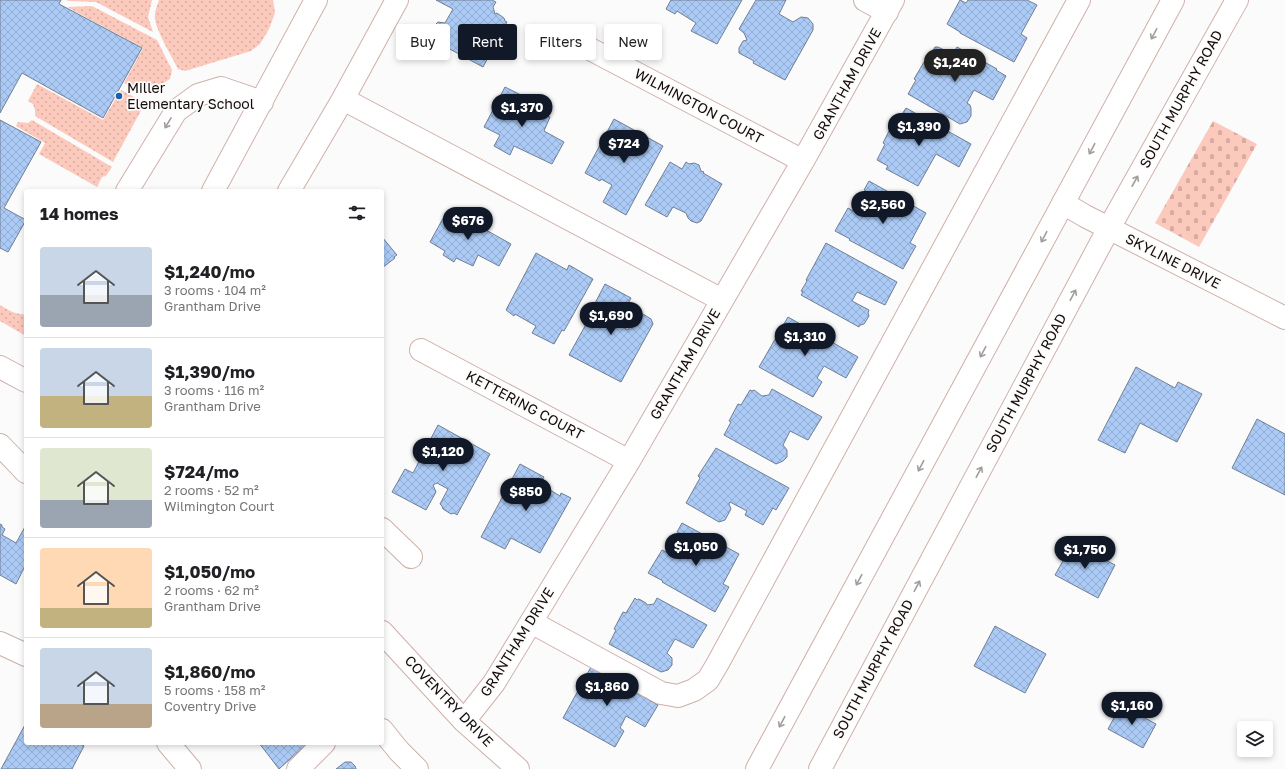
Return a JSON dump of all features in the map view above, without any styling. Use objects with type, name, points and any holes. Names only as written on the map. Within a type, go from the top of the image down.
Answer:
[{"type":"street","points":[[214,189],[316,0]]},
{"type":"street","points":[[291,189],[343,99],[397,0]]},
{"type":"street","points":[[865,0],[890,6]]},
{"type":"street","points":[[530,622],[661,693],[678,696],[694,690],[708,680],[1078,0]]},
{"type":"street","points":[[757,769],[1173,0]]},
{"type":"street","name":"SOUTH MURPHY ROAD","points":[[820,769],[1109,228],[1237,0]]},
{"type":"street","name":"GRANTHAM DRIVE","points":[[464,722],[494,683],[629,461],[804,161],[890,6]]},
{"type":"street","name":"WILMINGTON COURT","points":[[596,52],[804,161]]},
{"type":"street","points":[[128,189],[176,111],[198,95],[221,88],[262,102]]},
{"type":"street","points":[[343,99],[722,300]]},
{"type":"street","name":"SKYLINE DRIVE","points":[[1063,203],[1285,318]]},
{"type":"street","name":"KETTERING COURT","points":[[421,350],[629,461]]},
{"type":"street","points":[[0,367],[24,380]]},
{"type":"street","points":[[0,445],[24,470]]},
{"type":"street","points":[[384,531],[411,557]]},
{"type":"street","name":"COVENTRY DRIVE","points":[[384,634],[464,722],[518,769]]},
{"type":"street","points":[[0,643],[24,654]]},
{"type":"street","points":[[384,732],[399,751],[417,769]]},
{"type":"street","points":[[170,745],[190,769]]},
{"type":"street","points":[[298,769],[322,745]]},
{"type":"green space","points":[[66,0],[152,0],[148,17],[153,32],[96,2]]},
{"type":"green space","points":[[159,0],[273,0],[275,13],[269,29],[260,44],[251,51],[185,71],[178,69],[158,30],[155,17]]},
{"type":"green space","points":[[92,6],[157,40],[172,70],[170,79],[145,95],[124,83],[143,48],[67,7]]},
{"type":"green space","points":[[37,84],[103,120],[121,90],[140,100],[143,107],[113,162],[35,116],[33,104],[28,101]]},
{"type":"green space","points":[[32,120],[112,167],[106,176],[102,177],[97,187],[39,154],[45,143],[16,126],[18,122],[28,123]]},
{"type":"green space","points":[[1213,121],[1257,144],[1199,247],[1155,223]]},
{"type":"green space","points":[[0,305],[15,313],[24,314],[24,335],[0,321]]},
{"type":"building","name":"Miller Elementary School","points":[[0,0],[61,0],[59,4],[142,48],[103,118],[22,73],[0,113]]},
{"type":"building","points":[[436,0],[492,0],[496,2],[493,7],[495,14],[497,13],[507,22],[506,24],[458,24],[458,54],[450,49],[450,24],[436,24],[438,22],[445,23],[453,9]]},
{"type":"building","points":[[671,0],[742,0],[717,44],[691,31],[696,23],[677,11],[675,14],[666,9]]},
{"type":"building","points":[[756,0],[786,0],[779,14],[793,22],[801,17],[808,18],[813,24],[813,30],[785,80],[753,63],[754,61],[739,53],[739,48],[743,41],[747,40],[744,33],[739,29]]},
{"type":"building","points":[[960,0],[966,3],[968,0],[1027,0],[1037,5],[1021,34],[1027,38],[1014,62],[960,33],[947,24]]},
{"type":"building","points":[[935,47],[946,51],[947,53],[954,52],[957,47],[997,69],[996,70],[1006,76],[993,100],[974,90],[967,103],[971,108],[971,116],[967,122],[960,124],[908,94],[916,80],[914,79]]},
{"type":"building","points":[[470,60],[487,60],[483,67]]},
{"type":"building","points":[[505,87],[531,100],[528,106],[550,117],[544,131],[564,142],[552,164],[514,146],[510,155],[494,146],[500,135],[484,127]]},
{"type":"building","points":[[906,108],[971,144],[959,167],[936,154],[918,186],[886,169],[888,166],[877,160],[885,144],[883,143],[896,117],[899,119]]},
{"type":"building","points":[[614,119],[663,146],[626,215],[603,202],[612,185],[601,179],[600,181],[585,173]]},
{"type":"building","points":[[0,120],[41,142],[4,208],[24,219],[24,224],[8,252],[0,248]]},
{"type":"building","points":[[670,162],[682,169],[686,162],[689,164],[694,163],[699,165],[701,171],[704,172],[703,173],[722,184],[701,221],[697,223],[691,221],[686,213],[673,207],[667,217],[645,205]]},
{"type":"building","points":[[869,181],[926,213],[910,243],[916,246],[903,269],[835,231],[848,208],[855,212],[866,191],[864,190]]},
{"type":"building","points":[[454,210],[511,244],[499,266],[478,255],[473,266],[456,258],[454,262],[443,255],[445,251],[430,242],[446,213],[451,216]]},
{"type":"building","points":[[384,239],[397,255],[394,257],[395,258],[384,266]]},
{"type":"building","points":[[826,243],[897,282],[885,305],[857,292],[852,301],[869,310],[869,316],[864,324],[860,325],[859,327],[801,295],[803,292],[801,291],[807,281],[806,280]]},
{"type":"building","points":[[536,253],[567,270],[569,265],[593,279],[564,331],[562,330],[554,344],[532,333],[536,326],[515,314],[514,316],[506,310]]},
{"type":"building","points":[[605,284],[631,298],[617,324],[628,330],[637,314],[643,314],[651,319],[653,324],[621,382],[569,355],[595,308],[593,307]]},
{"type":"building","points":[[788,317],[858,357],[846,378],[824,366],[817,378],[822,382],[813,397],[759,367]]},
{"type":"building","points":[[1136,367],[1175,388],[1178,382],[1202,394],[1177,442],[1140,423],[1125,453],[1098,440]]},
{"type":"building","points":[[772,389],[822,417],[808,440],[790,431],[783,445],[787,450],[787,457],[783,461],[776,464],[724,435],[731,422],[729,421],[738,404],[741,405],[750,390],[754,390],[762,396],[769,395]]},
{"type":"building","points":[[1257,419],[1285,434],[1285,495],[1232,468]]},
{"type":"building","points":[[438,425],[490,454],[457,515],[454,513],[451,514],[443,509],[440,504],[448,489],[437,483],[433,485],[436,492],[426,510],[392,492],[405,469],[413,473]]},
{"type":"building","points":[[716,448],[789,488],[776,510],[773,508],[763,525],[745,515],[747,511],[730,502],[729,504],[731,509],[725,520],[719,522],[686,503],[700,478],[698,476]]},
{"type":"building","points":[[520,464],[544,477],[540,484],[560,496],[561,493],[571,498],[540,553],[511,538],[505,549],[481,537]]},
{"type":"building","points":[[682,523],[739,554],[723,584],[729,587],[715,612],[648,573],[662,550],[668,553],[679,533],[677,532]]},
{"type":"building","points":[[0,524],[5,529],[2,535],[16,543],[24,529],[24,568],[16,584],[0,575]]},
{"type":"building","points":[[1073,543],[1115,565],[1098,598],[1055,575]]},
{"type":"building","points":[[635,598],[646,603],[647,605],[654,604],[657,598],[707,625],[693,648],[675,639],[667,653],[672,658],[672,665],[668,670],[661,672],[609,644],[616,630],[614,629],[623,612],[626,613]]},
{"type":"building","points":[[995,626],[1046,654],[1025,693],[974,666]]},
{"type":"building","points":[[591,667],[658,705],[645,727],[626,716],[620,728],[624,731],[615,747],[563,718]]},
{"type":"building","points":[[1121,705],[1156,724],[1143,748],[1108,729]]},
{"type":"building","points":[[24,727],[24,745],[84,746],[72,769],[1,769]]},
{"type":"building","points":[[261,745],[306,745],[279,769]]},
{"type":"building","points":[[345,762],[351,762],[356,769],[336,769]]},
{"type":"place","name":"Miller Elementary School","points":[[119,96]]}]
